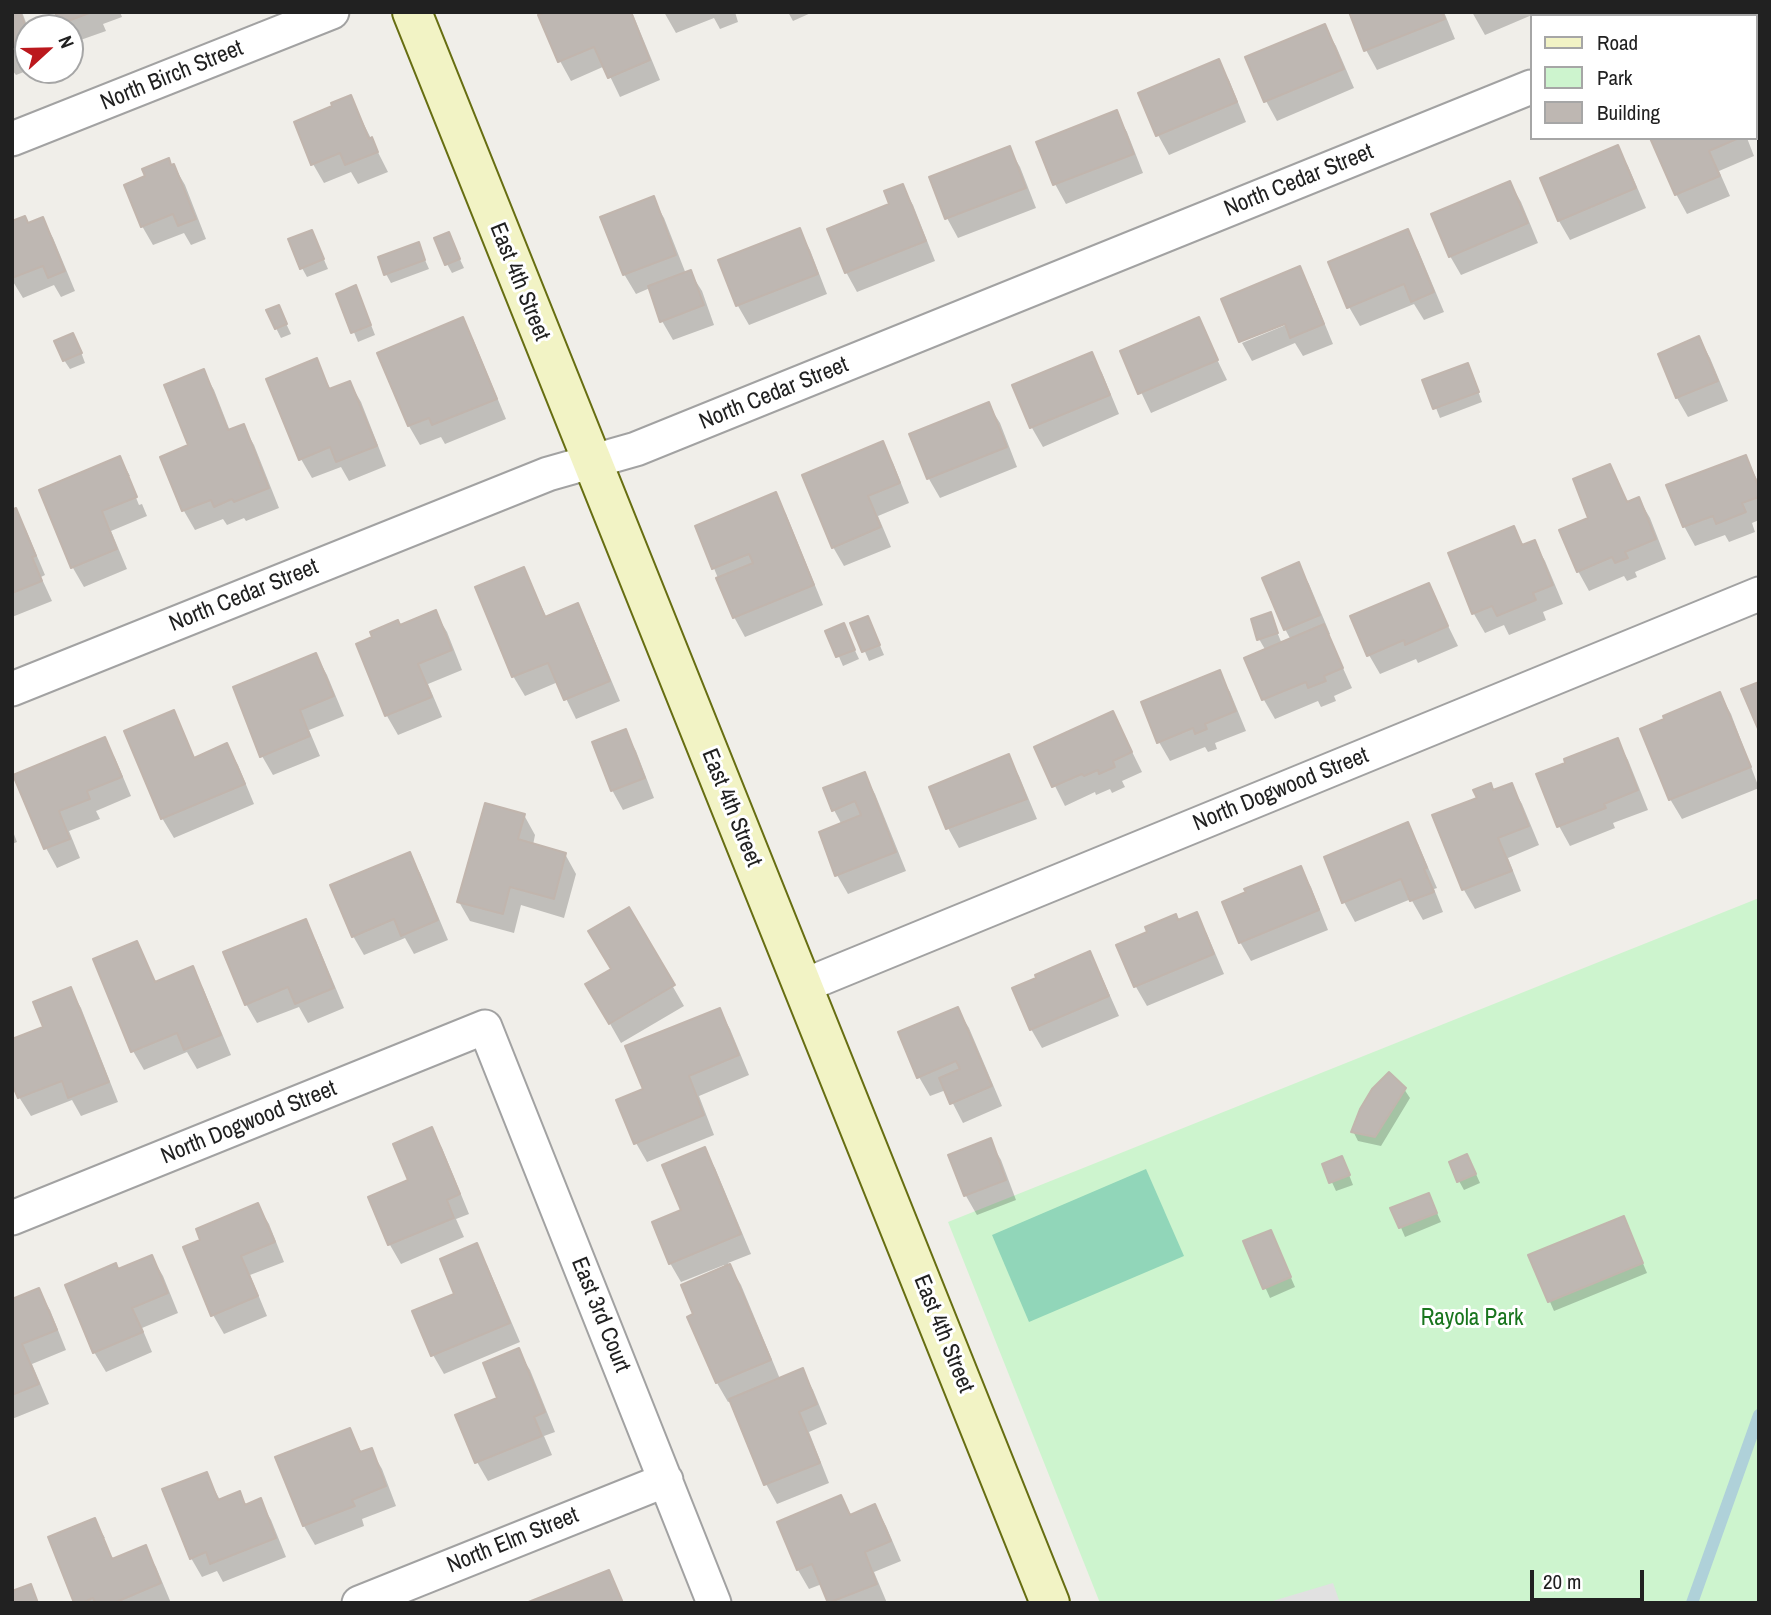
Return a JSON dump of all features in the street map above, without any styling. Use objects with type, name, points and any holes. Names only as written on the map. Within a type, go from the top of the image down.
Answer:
[{"type":"street","name":"North Birch Street","points":[[12,139],[332,12]]},
{"type":"street","name":"East 4th Street","points":[[412,12],[1051,1603]]},
{"type":"street","name":"North Cedar Street","points":[[12,689],[548,474],[636,449],[1530,87]]},
{"type":"street","name":"North Dogwood Street","points":[[803,986],[1759,594]]},
{"type":"street","name":"North Dogwood Street","points":[[12,1219],[485,1027]]},
{"type":"street","name":"East 3rd Court","points":[[485,1027],[714,1603]]},
{"type":"street","name":"North Elm Street","points":[[359,1603],[666,1480]]},
{"type":"green space","name":"Rayola Park","points":[[1759,898],[1759,1603],[1100,1603],[948,1222]]},
{"type":"green space","points":[[1146,1169],[1184,1256],[1029,1322],[992,1235]]},
{"type":"shaded area","points":[[1333,1583],[1340,1603],[1266,1603]]},
{"type":"building","points":[[12,12],[20,12],[21,14],[14,14],[12,53]]},
{"type":"building","points":[[55,12],[92,12],[84,15]]},
{"type":"building","points":[[545,12],[631,12],[650,60],[608,78],[594,47],[558,62],[538,15]]},
{"type":"building","points":[[1349,12],[1442,12],[1445,19],[1364,51]]},
{"type":"building","points":[[1325,24],[1344,69],[1264,102],[1245,57]]},
{"type":"building","points":[[1219,59],[1237,102],[1156,136],[1138,93]]},
{"type":"building","points":[[351,95],[369,139],[372,137],[378,152],[345,165],[340,153],[311,165],[294,122]]},
{"type":"building","points":[[1117,110],[1134,154],[1053,185],[1036,142]]},
{"type":"building","points":[[1651,140],[1734,140],[1709,151],[1720,176],[1675,195]]},
{"type":"building","points":[[1618,145],[1636,188],[1558,221],[1540,178]]},
{"type":"building","points":[[1010,146],[1026,188],[945,219],[929,177]]},
{"type":"building","points":[[169,158],[171,165],[174,164],[196,219],[178,226],[173,214],[141,227],[124,185],[145,176],[142,169]]},
{"type":"building","points":[[1510,181],[1528,223],[1449,257],[1431,214]]},
{"type":"building","points":[[903,184],[926,241],[845,273],[827,229],[889,204],[884,191]]},
{"type":"building","points":[[654,196],[676,255],[623,275],[600,217]]},
{"type":"building","points":[[25,216],[28,223],[43,217],[65,271],[48,278],[43,266],[12,278],[12,221]]},
{"type":"building","points":[[800,228],[818,274],[736,306],[718,260]]},
{"type":"building","points":[[1408,229],[1434,292],[1411,302],[1404,284],[1347,308],[1328,262]]},
{"type":"building","points":[[312,230],[324,259],[300,269],[288,239]]},
{"type":"building","points":[[449,232],[460,259],[445,265],[434,238]]},
{"type":"building","points":[[419,242],[425,260],[384,275],[378,257]]},
{"type":"building","points":[[1300,266],[1324,324],[1290,338],[1285,324],[1239,342],[1221,299]]},
{"type":"building","points":[[691,270],[704,305],[660,322],[648,286]]},
{"type":"building","points":[[356,285],[371,325],[351,333],[336,294]]},
{"type":"building","points":[[279,305],[287,324],[275,329],[266,310]]},
{"type":"building","points":[[463,317],[497,399],[432,425],[429,418],[408,426],[377,353]]},
{"type":"building","points":[[1199,317],[1218,360],[1138,394],[1120,351]]},
{"type":"building","points":[[73,333],[82,353],[63,361],[54,341]]},
{"type":"building","points":[[1699,336],[1718,381],[1676,398],[1658,354]]},
{"type":"building","points":[[1092,352],[1110,395],[1030,428],[1012,385]]},
{"type":"building","points":[[317,358],[329,389],[350,381],[377,446],[336,462],[330,447],[299,460],[266,379]]},
{"type":"building","points":[[1468,363],[1479,392],[1433,409],[1422,380]]},
{"type":"building","points":[[204,369],[228,430],[244,424],[269,488],[234,502],[232,499],[214,507],[211,500],[182,511],[160,457],[188,445],[164,385]]},
{"type":"building","points":[[989,402],[1007,447],[927,479],[909,434]]},
{"type":"building","points":[[883,441],[900,483],[868,496],[881,527],[832,548],[802,475]]},
{"type":"building","points":[[1746,455],[1759,488],[1759,497],[1742,503],[1746,512],[1716,524],[1713,516],[1683,527],[1666,485]]},
{"type":"building","points":[[120,456],[137,497],[102,511],[117,549],[71,568],[39,490]]},
{"type":"building","points":[[1610,464],[1627,502],[1639,497],[1656,539],[1625,552],[1628,558],[1615,563],[1612,557],[1577,572],[1559,530],[1588,518],[1573,479]]},
{"type":"building","points":[[776,492],[814,585],[733,618],[716,578],[753,563],[749,554],[712,569],[695,526]]},
{"type":"building","points":[[16,508],[36,556],[32,557],[42,581],[12,593],[12,510]]},
{"type":"building","points":[[1514,526],[1522,545],[1535,540],[1553,585],[1533,593],[1536,600],[1497,616],[1492,606],[1472,614],[1448,553]]},
{"type":"building","points":[[1299,562],[1320,615],[1284,630],[1262,578]]},
{"type":"building","points":[[524,567],[545,617],[578,603],[610,681],[564,700],[548,663],[512,677],[475,587]]},
{"type":"building","points":[[1429,583],[1448,626],[1405,645],[1404,640],[1367,656],[1350,616]]},
{"type":"building","points":[[436,610],[452,650],[418,664],[432,697],[385,716],[356,644],[372,637],[370,632],[398,620],[400,625]]},
{"type":"building","points":[[1271,612],[1278,633],[1257,640],[1251,619]]},
{"type":"building","points":[[868,616],[880,645],[862,652],[850,623]]},
{"type":"building","points":[[844,623],[855,650],[836,657],[825,631]]},
{"type":"building","points":[[1324,624],[1343,668],[1324,676],[1326,681],[1308,688],[1306,682],[1262,700],[1244,658]]},
{"type":"building","points":[[316,653],[334,696],[300,710],[310,736],[260,757],[233,687]]},
{"type":"building","points":[[1220,670],[1236,711],[1205,724],[1207,729],[1195,734],[1193,728],[1157,743],[1141,702]]},
{"type":"building","points":[[1759,682],[1759,731],[1741,689]]},
{"type":"building","points":[[1720,692],[1751,767],[1669,800],[1640,729],[1664,719],[1663,716]]},
{"type":"building","points":[[174,710],[194,758],[227,743],[245,784],[161,819],[124,731]]},
{"type":"building","points":[[1113,711],[1132,752],[1113,761],[1115,767],[1099,774],[1098,770],[1084,776],[1082,774],[1052,787],[1034,747]]},
{"type":"building","points":[[626,729],[645,778],[611,791],[592,742]]},
{"type":"building","points":[[105,737],[122,777],[87,791],[90,799],[59,811],[70,839],[44,849],[13,775]]},
{"type":"building","points":[[1618,738],[1638,790],[1604,804],[1606,808],[1557,827],[1536,774],[1565,763],[1564,759]]},
{"type":"building","points":[[1009,754],[1027,799],[946,829],[929,787]]},
{"type":"building","points":[[865,772],[896,852],[835,876],[819,832],[861,815],[855,801],[832,811],[823,788]]},
{"type":"building","points":[[1491,783],[1493,790],[1512,783],[1529,826],[1498,838],[1512,871],[1462,890],[1432,815],[1477,798],[1473,790]]},
{"type":"building","points":[[485,803],[525,814],[518,839],[566,853],[554,899],[510,887],[503,914],[457,902]]},
{"type":"building","points":[[1408,822],[1434,892],[1410,901],[1401,879],[1342,903],[1324,857]]},
{"type":"building","points":[[410,852],[438,920],[401,936],[394,919],[352,937],[330,885]]},
{"type":"building","points":[[1301,866],[1319,910],[1239,943],[1222,902],[1246,892],[1244,889]]},
{"type":"building","points":[[629,907],[675,985],[609,1024],[585,984],[611,969],[588,931]]},
{"type":"building","points":[[1197,912],[1214,954],[1134,987],[1116,945],[1147,932],[1145,927],[1176,914],[1178,920]]},
{"type":"building","points":[[306,919],[334,988],[295,1004],[288,987],[245,1005],[223,952]]},
{"type":"building","points":[[137,941],[155,982],[193,966],[221,1035],[184,1050],[177,1033],[131,1052],[93,959]]},
{"type":"building","points":[[1090,951],[1109,996],[1030,1030],[1012,988]]},
{"type":"building","points":[[71,987],[109,1082],[68,1098],[62,1081],[18,1098],[12,1084],[12,1039],[43,1027],[33,1002]]},
{"type":"building","points":[[958,1007],[992,1086],[950,1104],[939,1078],[960,1069],[956,1061],[917,1078],[898,1032]]},
{"type":"building","points":[[720,1008],[739,1055],[689,1076],[704,1115],[634,1144],[616,1100],[643,1089],[625,1046]]},
{"type":"building","points":[[1389,1072],[1406,1088],[1375,1137],[1351,1132],[1372,1089]]},
{"type":"building","points":[[432,1127],[460,1194],[447,1200],[454,1218],[388,1245],[368,1197],[408,1180],[393,1144]]},
{"type":"building","points":[[991,1138],[1006,1180],[964,1196],[948,1155]]},
{"type":"building","points":[[705,1147],[741,1234],[669,1264],[652,1222],[681,1210],[662,1165]]},
{"type":"building","points":[[1467,1154],[1476,1174],[1457,1182],[1449,1162]]},
{"type":"building","points":[[1342,1156],[1350,1175],[1329,1183],[1322,1164]]},
{"type":"building","points":[[1429,1193],[1437,1213],[1399,1228],[1390,1208]]},
{"type":"building","points":[[258,1203],[275,1242],[241,1256],[258,1296],[211,1316],[183,1247],[200,1240],[196,1229]]},
{"type":"building","points":[[1624,1216],[1643,1263],[1548,1302],[1528,1255]]},
{"type":"building","points":[[1271,1230],[1291,1277],[1263,1289],[1243,1241]]},
{"type":"building","points":[[477,1243],[510,1323],[431,1356],[412,1311],[454,1294],[440,1259]]},
{"type":"building","points":[[152,1255],[168,1293],[132,1308],[143,1332],[93,1353],[65,1285],[116,1263],[118,1269]]},
{"type":"building","points":[[730,1264],[771,1360],[716,1383],[687,1317],[693,1314],[681,1285]]},
{"type":"building","points":[[39,1288],[57,1330],[22,1344],[39,1384],[12,1395],[12,1299]]},
{"type":"building","points":[[519,1348],[545,1412],[534,1417],[542,1436],[475,1463],[455,1415],[497,1398],[483,1363]]},
{"type":"building","points":[[803,1368],[817,1404],[799,1412],[820,1463],[764,1485],[729,1399]]},
{"type":"building","points":[[350,1428],[360,1452],[372,1448],[386,1486],[352,1500],[355,1506],[303,1526],[275,1457]]},
{"type":"building","points":[[207,1472],[218,1500],[240,1491],[245,1505],[261,1498],[276,1538],[210,1564],[206,1552],[190,1559],[162,1489]]},
{"type":"building","points":[[841,1495],[850,1515],[875,1504],[891,1541],[865,1552],[877,1584],[828,1603],[812,1564],[797,1570],[777,1522]]},
{"type":"building","points":[[95,1518],[112,1559],[146,1545],[161,1583],[114,1603],[95,1603],[93,1598],[74,1603],[48,1537]]},
{"type":"building","points":[[609,1570],[623,1603],[526,1603]]},
{"type":"building","points":[[31,1584],[38,1603],[12,1603],[12,1591]]},
{"type":"waterway","points":[[1692,1603],[1759,1415]]}]
